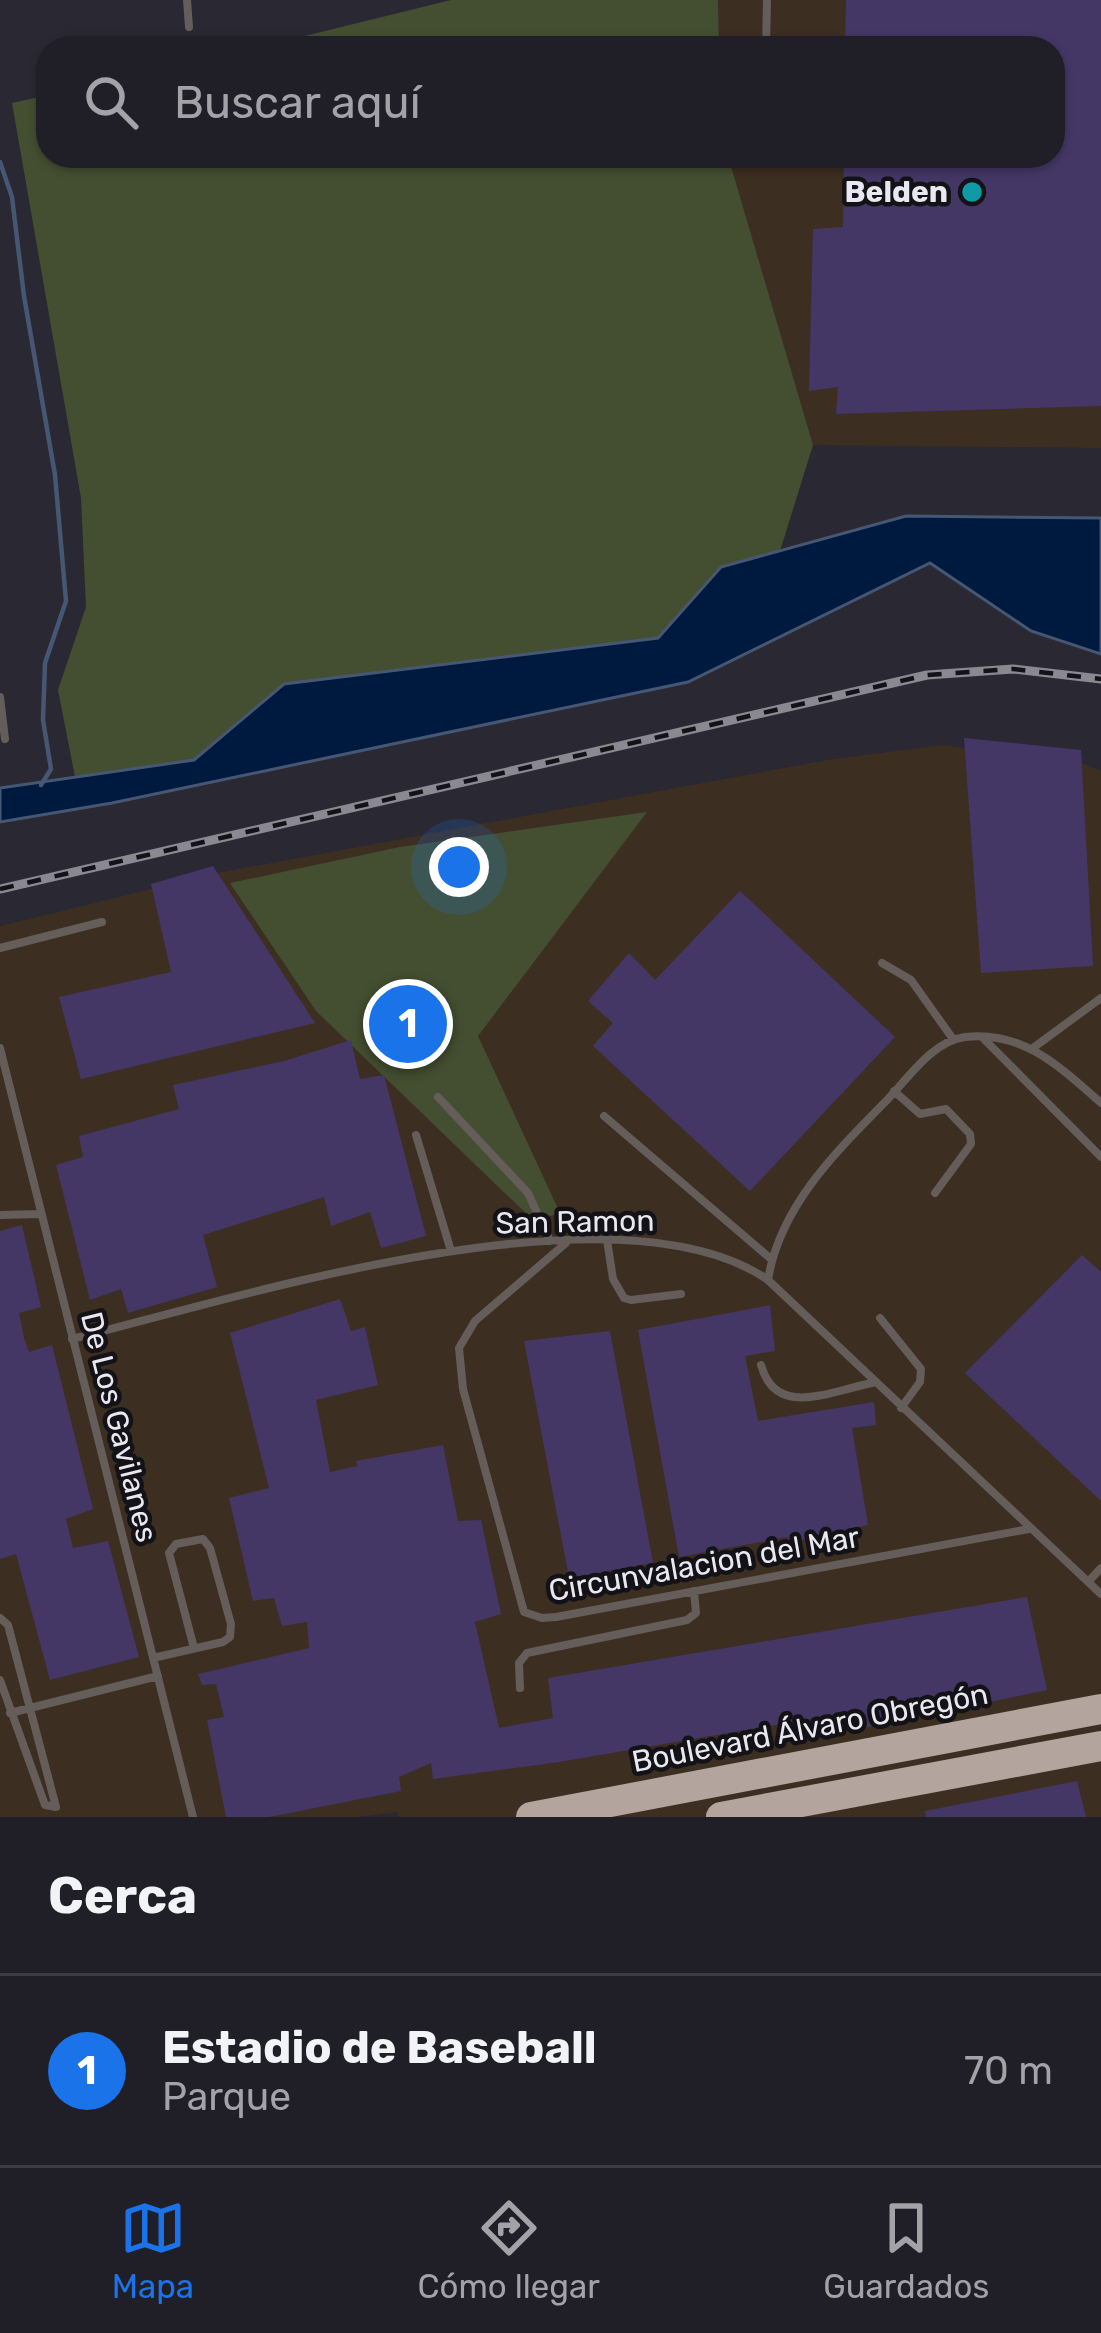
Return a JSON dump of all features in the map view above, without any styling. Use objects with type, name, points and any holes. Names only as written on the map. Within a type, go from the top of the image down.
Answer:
[{"type":"highway","name":"Boulevard Álvaro Obregón","points":[[531,1817],[1101,1709]]},
{"type":"highway","points":[[721,1817],[1101,1747]]},
{"type":"lane","points":[[187,0],[189,27]]},
{"type":"lane","points":[[766,36],[767,0]]},
{"type":"lane","points":[[0,697],[5,739]]},
{"type":"lane","points":[[0,948],[102,922]]},
{"type":"lane","points":[[881,963],[911,980],[953,1039]]},
{"type":"lane","points":[[1033,1048],[1101,998]]},
{"type":"lane","points":[[982,1036],[1101,1157]]},
{"type":"lane","points":[[768,1280],[771,1259],[812,1182],[848,1136],[911,1072],[953,1039],[999,1037],[1033,1048],[1101,1103]]},
{"type":"lane","name":"De Los Gavilanes","points":[[0,1048],[193,1817]]},
{"type":"lane","points":[[894,1091],[920,1114],[946,1109],[970,1134],[971,1144],[935,1193]]},
{"type":"lane","points":[[438,1097],[528,1193],[550,1241]]},
{"type":"lane","points":[[604,1116],[771,1259]]},
{"type":"lane","points":[[416,1135],[451,1251]]},
{"type":"lane","points":[[0,1215],[41,1214]]},
{"type":"lane","name":"San Ramon","points":[[72,1339],[409,1256],[568,1240],[653,1242],[718,1253],[768,1280],[1101,1594]]},
{"type":"lane","name":"Circunvalacion del Mar","points":[[568,1240],[475,1321],[459,1348],[463,1389],[524,1612],[542,1618],[1030,1528]]},
{"type":"lane","points":[[607,1240],[614,1279],[623,1298],[681,1294]]},
{"type":"lane","points":[[880,1318],[921,1369],[920,1382],[901,1408]]},
{"type":"lane","points":[[761,1365],[769,1388],[794,1398],[873,1382]]},
{"type":"lane","points":[[153,1658],[223,1642],[232,1631],[210,1548],[203,1539],[176,1544],[169,1553],[194,1648]]},
{"type":"lane","points":[[1088,1582],[1101,1568]]},
{"type":"lane","points":[[520,1688],[519,1663],[527,1653],[687,1620],[696,1612],[694,1591]]},
{"type":"lane","points":[[0,1618],[8,1625],[32,1707],[57,1803],[52,1808],[45,1805],[0,1680]]},
{"type":"lane","points":[[10,1713],[158,1676]]},
{"type":"shaded area","name":"Belden","points":[[718,0],[1101,0],[1101,448],[813,445],[732,168],[1065,168],[1065,36],[719,36]]},
{"type":"shaded area","points":[[942,745],[1084,764],[1101,771],[1101,1817],[399,1817],[397,1812],[358,1817],[0,1817],[0,926],[217,873],[827,760]]},
{"type":"green space","points":[[451,0],[718,0],[719,36],[305,36]]},
{"type":"green space","points":[[36,98],[36,168],[732,168],[813,445],[780,551],[721,567],[658,638],[284,683],[194,760],[75,777],[58,690],[86,607],[81,498],[12,103]]},
{"type":"green space","points":[[647,812],[478,1036],[560,1213],[534,1221],[316,1011],[230,883],[400,847]]},
{"type":"water","points":[[906,516],[1101,518],[1101,654],[1031,631],[930,563],[688,682],[112,803],[0,822],[0,788],[194,760],[284,684],[658,638],[721,567]]},
{"type":"building","name":"Belden","points":[[846,0],[1101,0],[1101,406],[836,414],[838,387],[809,391],[813,229],[843,227],[844,168],[1065,168],[1065,36],[845,36]]},
{"type":"building","points":[[964,738],[1081,750],[1093,966],[981,973]]},
{"type":"building","points":[[213,866],[315,1023],[81,1079],[59,997],[171,972],[151,884]]},
{"type":"building","points":[[740,891],[895,1037],[750,1191],[593,1046],[613,1023],[588,1001],[629,953],[655,980]]},
{"type":"building","points":[[351,1040],[360,1079],[384,1075],[426,1236],[381,1248],[370,1212],[331,1226],[324,1197],[203,1235],[217,1287],[128,1313],[121,1289],[90,1300],[56,1165],[83,1157],[79,1136],[179,1109],[173,1085],[284,1061]]},
{"type":"building","points":[[22,1225],[41,1307],[19,1313],[24,1338],[29,1352],[52,1345],[93,1509],[66,1519],[73,1548],[108,1541],[139,1657],[50,1680],[16,1554],[0,1559],[0,1231]]},
{"type":"building","points":[[1082,1255],[1101,1272],[1101,1501],[965,1373]]},
{"type":"building","points":[[340,1299],[351,1331],[365,1327],[378,1385],[316,1400],[330,1472],[357,1466],[356,1461],[443,1445],[458,1521],[481,1520],[501,1614],[475,1622],[499,1728],[553,1718],[548,1678],[1027,1597],[1047,1690],[874,1726],[843,1730],[839,1714],[433,1779],[431,1763],[399,1777],[401,1791],[269,1817],[226,1817],[207,1720],[224,1717],[216,1684],[202,1685],[198,1674],[309,1648],[307,1622],[282,1626],[274,1598],[253,1601],[229,1498],[269,1488],[230,1333]]},
{"type":"building","points":[[770,1305],[775,1351],[745,1356],[758,1421],[874,1402],[876,1425],[852,1428],[868,1525],[788,1543],[787,1537],[679,1557],[638,1330]]},
{"type":"building","points":[[610,1331],[653,1563],[569,1578],[524,1341]]},
{"type":"building","points":[[1077,1781],[1086,1817],[926,1817],[925,1811]]},
{"type":"waterway","points":[[0,162],[12,197],[55,475],[66,601],[45,663],[43,720],[51,769],[41,785]]},
{"type":"railway","points":[[0,889],[927,675],[1013,669],[1101,679]]},
{"type":"place","name":"Belden","points":[[972,192]]},
{"type":"place","name":"Estadio de Baseball","points":[[408,1024]]}]
